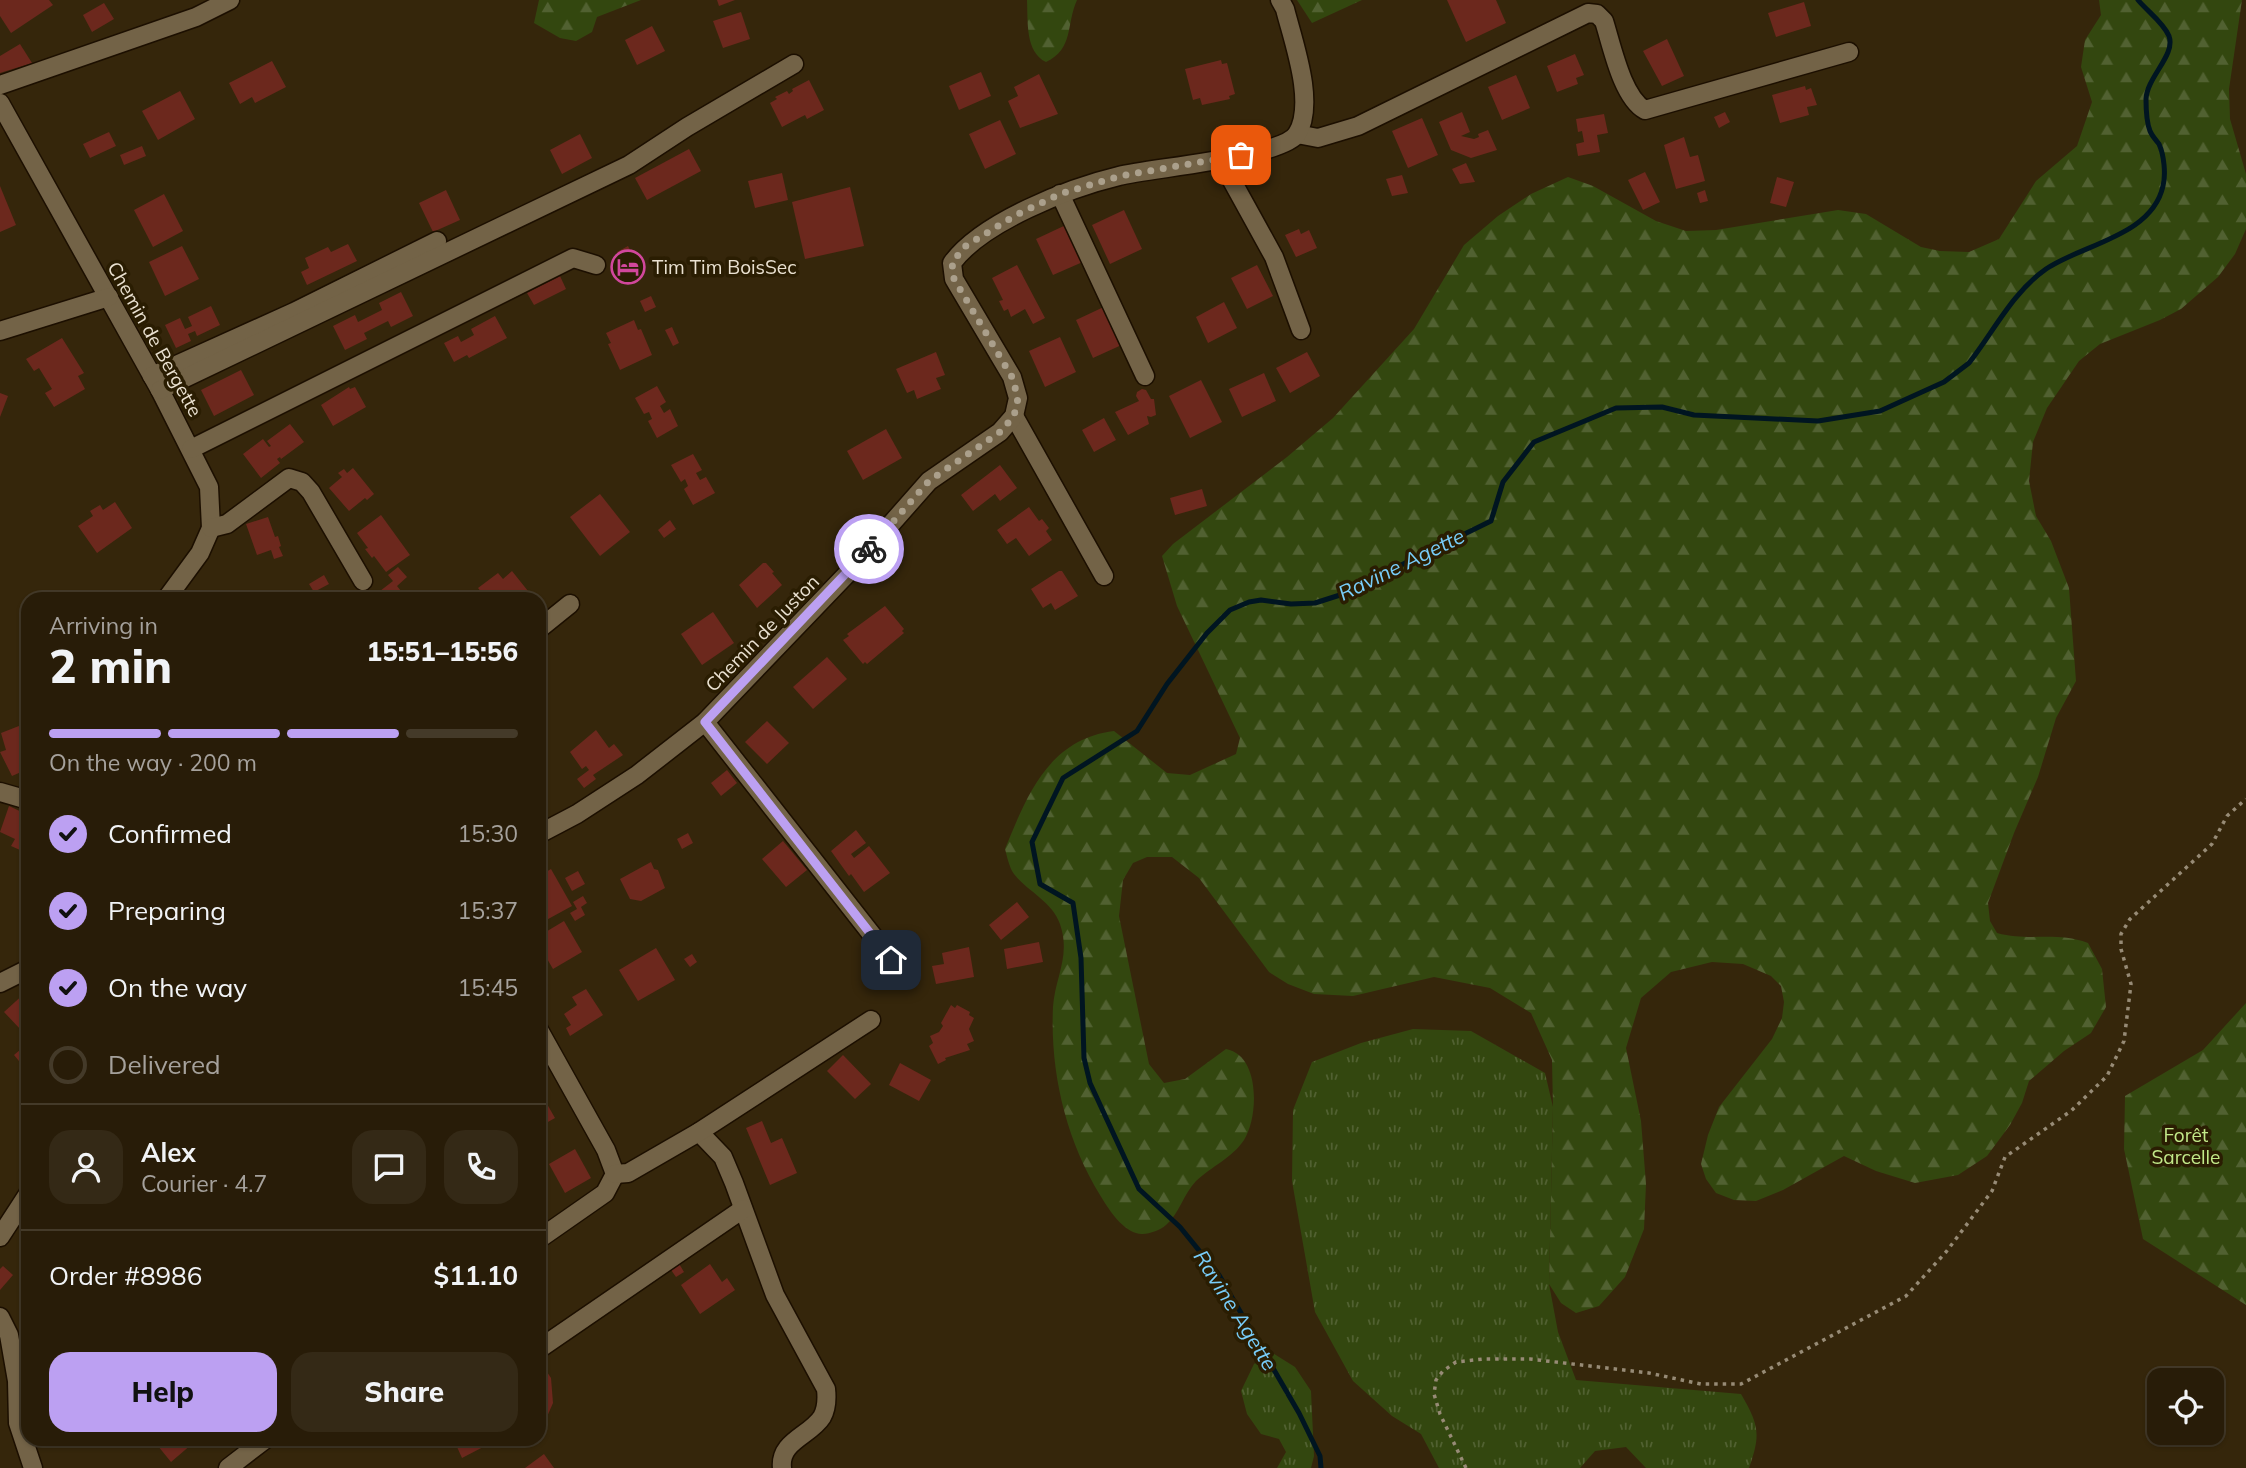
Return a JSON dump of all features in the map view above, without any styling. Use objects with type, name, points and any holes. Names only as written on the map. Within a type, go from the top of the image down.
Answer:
[{"type":"street","points":[[0,85],[196,17],[230,0]]},
{"type":"street","points":[[1104,576],[1014,416],[1018,398],[1012,377],[954,279],[952,263],[964,247],[1016,215],[1060,194],[1120,176],[1284,145],[1297,134],[1303,115],[1303,86],[1285,9],[1280,0]]},
{"type":"street","points":[[1297,134],[1318,138],[1358,126],[1588,13],[1597,14],[1604,21],[1629,94],[1637,105],[1645,110],[1849,52]]},
{"type":"street","points":[[156,383],[629,165],[687,127],[794,64]]},
{"type":"street","name":"Chemin de Bergette","points":[[0,103],[156,383],[209,487],[211,528],[200,553],[171,592]]},
{"type":"street","points":[[1220,159],[1273,257],[1301,330]]},
{"type":"street","points":[[1060,194],[1145,376]]},
{"type":"street","points":[[156,383],[437,241]]},
{"type":"street","points":[[191,449],[573,258],[596,265]]},
{"type":"street","points":[[0,331],[109,298]]},
{"type":"street","name":"Chemin de Juston","points":[[546,830],[577,814],[637,775],[705,722],[846,575],[929,481],[1000,432],[1014,416]]},
{"type":"street","points":[[211,528],[227,524],[289,478],[302,482],[311,492],[363,581]]},
{"type":"street","points":[[546,623],[570,604]]},
{"type":"street","points":[[705,722],[891,960]]},
{"type":"street","points":[[0,792],[21,798]]},
{"type":"street","points":[[0,983],[21,972]]},
{"type":"street","points":[[615,1174],[628,1173],[699,1132],[871,1020]]},
{"type":"street","points":[[546,1043],[606,1150],[615,1174],[605,1194],[546,1234]]},
{"type":"street","points":[[699,1132],[723,1157],[775,1296],[826,1389],[827,1400],[822,1418],[788,1446],[781,1459],[782,1468]]},
{"type":"street","points":[[0,1237],[21,1205]]},
{"type":"street","points":[[546,1344],[743,1209]]},
{"type":"street","points":[[0,1317],[9,1335],[17,1381],[18,1423],[21,1432]]},
{"type":"street","points":[[26,1446],[33,1468]]},
{"type":"street","points":[[228,1468],[257,1446]]},
{"type":"path","points":[[1466,1468],[1440,1414],[1434,1394],[1436,1380],[1443,1371],[1456,1363],[1483,1359],[1530,1359],[1649,1373],[1701,1384],[1741,1384],[1906,1296],[1946,1252],[1992,1191],[2005,1157],[2071,1111],[2107,1076],[2124,1041],[2131,984],[2121,949],[2121,934],[2130,919],[2212,844],[2227,816],[2246,799]]},
{"type":"green space","points":[[539,0],[641,0],[597,17],[592,32],[576,41],[560,38],[534,23]]},
{"type":"green space","points":[[1027,0],[1077,0],[1065,43],[1055,57],[1046,62],[1034,51],[1031,44]]},
{"type":"green space","points":[[1297,0],[1362,0],[1312,23]]},
{"type":"green space","points":[[2099,0],[2242,0],[2229,89],[2230,119],[2246,174],[2246,229],[2235,254],[2218,277],[2181,309],[2100,344],[2079,361],[2047,408],[2033,442],[2029,481],[2036,516],[2051,541],[2069,588],[2076,681],[2056,718],[2038,777],[1988,903],[1990,921],[1997,933],[2021,937],[2076,939],[2088,943],[2102,969],[2106,1007],[2091,1033],[2064,1051],[2029,1081],[2022,1103],[2010,1125],[1987,1156],[1958,1175],[1915,1183],[1876,1171],[1844,1156],[1783,1190],[1756,1201],[1734,1200],[1716,1193],[1706,1179],[1701,1164],[1719,1107],[1772,1039],[1782,1018],[1784,1002],[1781,986],[1771,976],[1743,964],[1712,962],[1671,972],[1641,998],[1626,1048],[1641,1121],[1646,1184],[1644,1229],[1625,1277],[1599,1306],[1576,1313],[1561,1303],[1549,1284],[1552,1060],[1531,1013],[1490,988],[1434,977],[1353,996],[1314,994],[1288,984],[1269,972],[1199,878],[1172,857],[1147,857],[1133,863],[1123,880],[1119,916],[1149,1064],[1164,1083],[1185,1079],[1226,1049],[1245,1062],[1251,1074],[1254,1102],[1244,1140],[1234,1152],[1196,1181],[1166,1225],[1144,1234],[1125,1227],[1107,1206],[1088,1174],[1069,1128],[1063,1105],[1054,1056],[1053,1032],[1054,996],[1064,946],[1060,924],[1051,909],[1014,874],[1005,849],[1022,809],[1043,773],[1073,745],[1092,736],[1114,731],[1167,773],[1190,775],[1236,754],[1240,738],[1177,606],[1162,556],[1173,544],[1287,457],[1333,418],[1414,329],[1464,245],[1498,216],[1531,194],[1568,177],[1593,186],[1656,221],[1686,231],[1716,230],[1838,210],[1866,214],[1921,247],[1940,251],[1969,252],[1999,239],[2036,181],[2077,146],[2092,102],[2081,67],[2085,40],[2101,15]]},
{"type":"green space","name":"Forêt Sarcelle","points":[[2246,1003],[2246,1305],[2143,1239],[2124,1149],[2125,1096],[2203,1050]]},
{"type":"green space","points":[[1413,1029],[1471,1031],[1545,1073],[1553,1107],[1549,1284],[1558,1332],[1576,1380],[1741,1394],[1752,1414],[1756,1430],[1749,1468],[1646,1468],[1626,1447],[1595,1451],[1580,1468],[1439,1468],[1421,1434],[1392,1416],[1353,1381],[1315,1312],[1292,1181],[1293,1110],[1312,1062],[1361,1043]]},
{"type":"green space","points":[[1271,1352],[1295,1367],[1311,1391],[1314,1456],[1311,1468],[1277,1468],[1286,1452],[1279,1439],[1261,1434],[1247,1414],[1241,1391],[1254,1364]]},
{"type":"building","points":[[0,0],[49,0],[53,5],[11,33],[0,16]]},
{"type":"building","points":[[717,0],[735,0],[719,6]]},
{"type":"building","points":[[1447,0],[1496,0],[1506,23],[1466,42]]},
{"type":"building","points":[[1804,2],[1811,26],[1776,37],[1768,13]]},
{"type":"building","points":[[104,3],[114,19],[92,32],[83,15]]},
{"type":"building","points":[[741,12],[750,39],[723,48],[713,21]]},
{"type":"building","points":[[652,26],[665,51],[637,65],[625,40]]},
{"type":"building","points":[[1667,39],[1684,76],[1662,86],[1643,51]]},
{"type":"building","points":[[20,44],[32,63],[0,73],[0,56]]},
{"type":"building","points":[[1575,54],[1584,75],[1576,78],[1578,84],[1557,92],[1547,66]]},
{"type":"building","points":[[1221,60],[1222,64],[1227,63],[1235,94],[1229,96],[1230,99],[1202,105],[1200,98],[1193,100],[1185,69]]},
{"type":"building","points":[[272,61],[286,87],[255,103],[252,97],[240,104],[229,83]]},
{"type":"building","points":[[981,72],[991,96],[959,110],[949,86]]},
{"type":"building","points":[[1039,74],[1058,114],[1020,128],[1008,101],[1018,96],[1014,87]]},
{"type":"building","points":[[1516,75],[1530,108],[1502,120],[1488,87]]},
{"type":"building","points":[[809,80],[824,110],[807,119],[805,115],[782,127],[770,103],[777,99],[775,97],[787,91],[789,94],[792,89]]},
{"type":"building","points":[[1805,86],[1806,90],[1811,88],[1817,105],[1807,107],[1809,115],[1780,123],[1772,95]]},
{"type":"building","points":[[180,91],[195,119],[158,140],[142,111]]},
{"type":"building","points":[[1462,112],[1470,132],[1461,136],[1474,139],[1488,130],[1497,150],[1471,158],[1451,150],[1439,122]]},
{"type":"building","points":[[1725,112],[1730,122],[1719,128],[1714,117]]},
{"type":"building","points":[[1604,114],[1608,133],[1597,135],[1600,152],[1578,156],[1576,144],[1584,142],[1582,131],[1578,132],[1576,119]]},
{"type":"building","points":[[1422,118],[1438,155],[1408,168],[1392,131]]},
{"type":"building","points":[[1000,120],[1016,154],[985,169],[969,134]]},
{"type":"building","points":[[109,132],[116,146],[90,158],[83,144]]},
{"type":"building","points":[[580,134],[592,158],[562,174],[550,150]]},
{"type":"building","points":[[1684,137],[1690,157],[1698,155],[1705,181],[1676,189],[1664,145]]},
{"type":"building","points":[[142,146],[146,156],[124,165],[120,155]]},
{"type":"building","points":[[689,149],[701,171],[647,200],[635,178]]},
{"type":"building","points":[[1466,163],[1475,182],[1460,184],[1452,169]]},
{"type":"building","points":[[1645,172],[1660,202],[1643,210],[1628,180]]},
{"type":"building","points":[[782,173],[788,200],[755,208],[748,181]]},
{"type":"building","points":[[1402,175],[1408,193],[1392,196],[1386,179]]},
{"type":"building","points":[[1777,177],[1794,182],[1786,207],[1770,203]]},
{"type":"building","points":[[0,186],[16,225],[0,232]]},
{"type":"building","points":[[850,187],[864,246],[805,259],[792,202]]},
{"type":"building","points":[[446,190],[460,220],[433,232],[419,203]]},
{"type":"building","points":[[1705,190],[1708,201],[1700,203],[1697,193]]},
{"type":"building","points":[[164,194],[183,231],[153,247],[134,210]]},
{"type":"building","points":[[1124,210],[1142,249],[1110,264],[1092,225]]},
{"type":"building","points":[[1068,224],[1085,261],[1053,275],[1036,239]]},
{"type":"building","points":[[1299,229],[1301,234],[1309,230],[1317,248],[1296,257],[1285,235]]},
{"type":"building","points":[[348,244],[357,261],[307,285],[301,272],[309,268],[305,258],[328,247],[331,252]]},
{"type":"building","points":[[182,246],[199,279],[165,296],[149,262]]},
{"type":"building","points":[[628,246],[641,271],[630,277],[617,252]]},
{"type":"building","points":[[1017,265],[1045,318],[1033,324],[1025,309],[1011,317],[1008,309],[1004,311],[999,301],[1003,300],[992,278]]},
{"type":"building","points":[[1257,265],[1273,296],[1247,309],[1231,278]]},
{"type":"building","points":[[560,276],[566,289],[534,305],[527,293]]},
{"type":"building","points":[[401,292],[413,316],[391,327],[388,321],[364,333],[367,339],[345,350],[333,326],[355,315],[358,322],[382,310],[379,303]]},
{"type":"building","points":[[651,296],[656,307],[645,312],[640,301]]},
{"type":"building","points":[[1224,302],[1237,328],[1208,343],[1196,317]]},
{"type":"building","points":[[1108,305],[1126,343],[1093,358],[1076,320]]},
{"type":"building","points":[[211,306],[220,325],[197,336],[195,331],[188,334],[191,341],[176,348],[165,325],[180,318],[185,329],[192,326],[188,317]]},
{"type":"building","points":[[495,316],[507,338],[469,358],[467,355],[454,362],[444,343],[458,336],[461,342],[474,335],[471,329]]},
{"type":"building","points":[[634,320],[638,330],[641,329],[652,355],[620,370],[606,333]]},
{"type":"building","points":[[672,327],[679,343],[673,346],[665,330]]},
{"type":"building","points":[[1060,337],[1076,372],[1045,387],[1029,351]]},
{"type":"building","points":[[62,338],[84,373],[78,376],[85,389],[54,407],[45,393],[52,389],[39,368],[34,371],[26,359]]},
{"type":"building","points":[[936,352],[945,375],[936,378],[941,389],[917,399],[914,390],[907,393],[896,369]]},
{"type":"building","points":[[1307,352],[1320,376],[1290,393],[1276,368]]},
{"type":"building","points":[[241,370],[254,395],[214,416],[201,390]]},
{"type":"building","points":[[1264,373],[1276,401],[1242,417],[1229,389]]},
{"type":"building","points":[[1201,380],[1222,422],[1190,438],[1169,396]]},
{"type":"building","points":[[657,386],[666,402],[660,406],[664,413],[670,409],[678,426],[657,438],[648,421],[652,419],[649,412],[644,414],[635,398]]},
{"type":"building","points":[[349,387],[355,387],[366,407],[333,426],[321,405]]},
{"type":"building","points":[[1142,389],[1154,399],[1156,415],[1147,416],[1149,424],[1128,435],[1115,412],[1139,401],[1137,392]]},
{"type":"building","points":[[0,393],[8,396],[0,417]]},
{"type":"building","points":[[1104,418],[1116,440],[1094,452],[1082,430]]},
{"type":"building","points":[[290,424],[304,442],[281,459],[277,459],[280,463],[261,478],[243,454],[263,439],[271,446],[267,441]]},
{"type":"building","points":[[886,429],[902,458],[863,480],[847,451]]},
{"type":"building","points":[[693,454],[702,470],[696,473],[700,480],[706,477],[715,493],[693,505],[684,489],[688,486],[685,479],[681,482],[671,465]]},
{"type":"building","points":[[1000,465],[1017,488],[1000,501],[995,494],[973,511],[961,495]]},
{"type":"building","points":[[353,468],[374,494],[349,511],[329,488],[342,477],[338,473],[344,469],[347,473]]},
{"type":"building","points":[[1202,489],[1207,506],[1175,515],[1170,498]]},
{"type":"building","points":[[600,494],[630,532],[600,556],[570,517]]},
{"type":"building","points":[[115,502],[132,528],[97,553],[78,526],[93,516],[90,511],[100,505],[103,510]]},
{"type":"building","points":[[1029,507],[1039,521],[1042,519],[1049,528],[1046,531],[1052,540],[1029,556],[1016,538],[1007,544],[997,530]]},
{"type":"building","points":[[381,515],[410,555],[386,572],[365,549],[368,548],[357,533]]},
{"type":"building","points":[[268,517],[275,537],[278,536],[283,556],[274,559],[271,550],[257,555],[246,524]]},
{"type":"building","points":[[670,520],[676,529],[664,538],[658,530]]},
{"type":"building","points":[[763,563],[774,572],[772,573],[782,585],[757,608],[739,585]]},
{"type":"building","points":[[398,567],[407,577],[397,586],[402,592],[379,592],[393,581],[388,575]]},
{"type":"building","points":[[512,571],[528,591],[481,592],[478,588],[498,573],[503,579]]},
{"type":"building","points":[[1062,571],[1078,596],[1055,610],[1051,603],[1043,608],[1031,589]]},
{"type":"building","points":[[324,575],[329,584],[314,592],[309,584]]},
{"type":"building","points":[[885,606],[904,629],[904,633],[867,664],[863,664],[843,640],[849,636],[847,634]]},
{"type":"building","points":[[713,612],[734,643],[702,665],[681,634]]},
{"type":"building","points":[[827,657],[847,679],[813,709],[793,687]]},
{"type":"building","points":[[767,721],[789,743],[767,764],[745,742]]},
{"type":"building","points":[[21,725],[21,772],[12,776],[0,752],[6,750],[1,733]]},
{"type":"building","points":[[596,730],[609,748],[614,744],[623,755],[593,775],[596,779],[584,788],[577,779],[589,770],[586,766],[582,769],[570,752]]},
{"type":"building","points":[[727,770],[737,783],[721,796],[711,783]]},
{"type":"building","points":[[9,806],[21,812],[20,850],[11,846],[15,839],[0,832]]},
{"type":"building","points":[[856,830],[866,843],[851,854],[854,858],[869,846],[890,873],[864,892],[831,851]]},
{"type":"building","points":[[688,833],[693,843],[682,849],[677,839]]},
{"type":"building","points":[[783,841],[807,870],[786,887],[762,859]]},
{"type":"building","points":[[651,862],[654,869],[658,870],[665,888],[641,901],[630,899],[620,879]]},
{"type":"building","points":[[551,869],[572,906],[546,920],[546,872]]},
{"type":"building","points":[[578,871],[585,884],[572,891],[565,878]]},
{"type":"building","points":[[583,896],[587,903],[581,907],[585,915],[575,921],[570,913],[577,909],[573,902]]},
{"type":"building","points":[[1017,902],[1029,917],[1001,940],[989,925]]},
{"type":"building","points":[[564,921],[582,952],[553,969],[546,957],[546,932]]},
{"type":"building","points":[[1039,942],[1043,962],[1007,969],[1004,949]]},
{"type":"building","points":[[969,947],[974,977],[936,984],[932,966],[944,964],[942,953]]},
{"type":"building","points":[[656,948],[675,980],[638,1001],[619,970]]},
{"type":"building","points":[[692,954],[697,962],[690,967],[684,959]]},
{"type":"building","points":[[586,989],[603,1015],[570,1036],[566,1028],[571,1025],[564,1014],[577,1005],[572,997]]},
{"type":"building","points":[[21,997],[21,1030],[4,1012]]},
{"type":"building","points":[[951,1005],[970,1012],[969,1015],[974,1018],[969,1029],[974,1041],[967,1044],[970,1050],[945,1058],[946,1060],[938,1064],[929,1046],[933,1043],[930,1036],[939,1032]]},
{"type":"building","points":[[21,1049],[21,1064],[14,1055]]},
{"type":"building","points":[[843,1055],[871,1084],[855,1099],[827,1071]]},
{"type":"building","points":[[900,1063],[931,1080],[919,1101],[889,1085]]},
{"type":"building","points":[[546,1102],[555,1118],[546,1123]]},
{"type":"building","points":[[762,1121],[771,1143],[782,1138],[797,1173],[770,1185],[746,1128]]},
{"type":"building","points":[[575,1149],[591,1178],[565,1193],[549,1164]]},
{"type":"building","points":[[678,1262],[684,1272],[676,1277],[669,1267]]},
{"type":"building","points":[[710,1264],[722,1282],[727,1278],[735,1290],[700,1314],[681,1285]]},
{"type":"building","points":[[3,1266],[13,1275],[0,1290],[0,1269]]},
{"type":"building","points":[[546,1370],[551,1378],[553,1403],[546,1419]]},
{"type":"building","points":[[158,1446],[190,1446],[171,1462]]},
{"type":"building","points":[[457,1446],[485,1446],[462,1458]]},
{"type":"building","points":[[544,1454],[554,1468],[525,1468]]},
{"type":"waterway","name":"Ravine Agette","points":[[1321,1468],[1320,1456],[1299,1413],[1219,1275],[1180,1227],[1139,1189],[1090,1083],[1084,1058],[1081,958],[1073,903],[1040,884],[1032,842],[1063,778],[1137,731],[1167,684],[1207,633],[1230,610],[1261,600],[1291,604],[1315,603],[1340,595],[1491,521],[1503,482],[1534,442],[1616,408],[1662,407],[1694,415],[1818,421],[1880,411],[1944,382],[1969,363],[2013,301],[2034,279],[2061,260],[2131,228],[2145,217],[2156,203],[2163,186],[2164,165],[2159,144],[2149,127],[2146,99],[2170,43],[2163,26],[2138,0]]},
{"type":"way so far","points":[[869,549],[929,481],[1000,432],[1014,416],[1018,398],[1012,377],[954,279],[952,263],[964,247],[1016,215],[1060,194],[1120,176],[1241,155]]},
{"type":"place","name":"Tim Tim BoisSec","points":[[628,267]]},
{"type":"route","points":[[869,549],[705,722],[891,960]]}]
